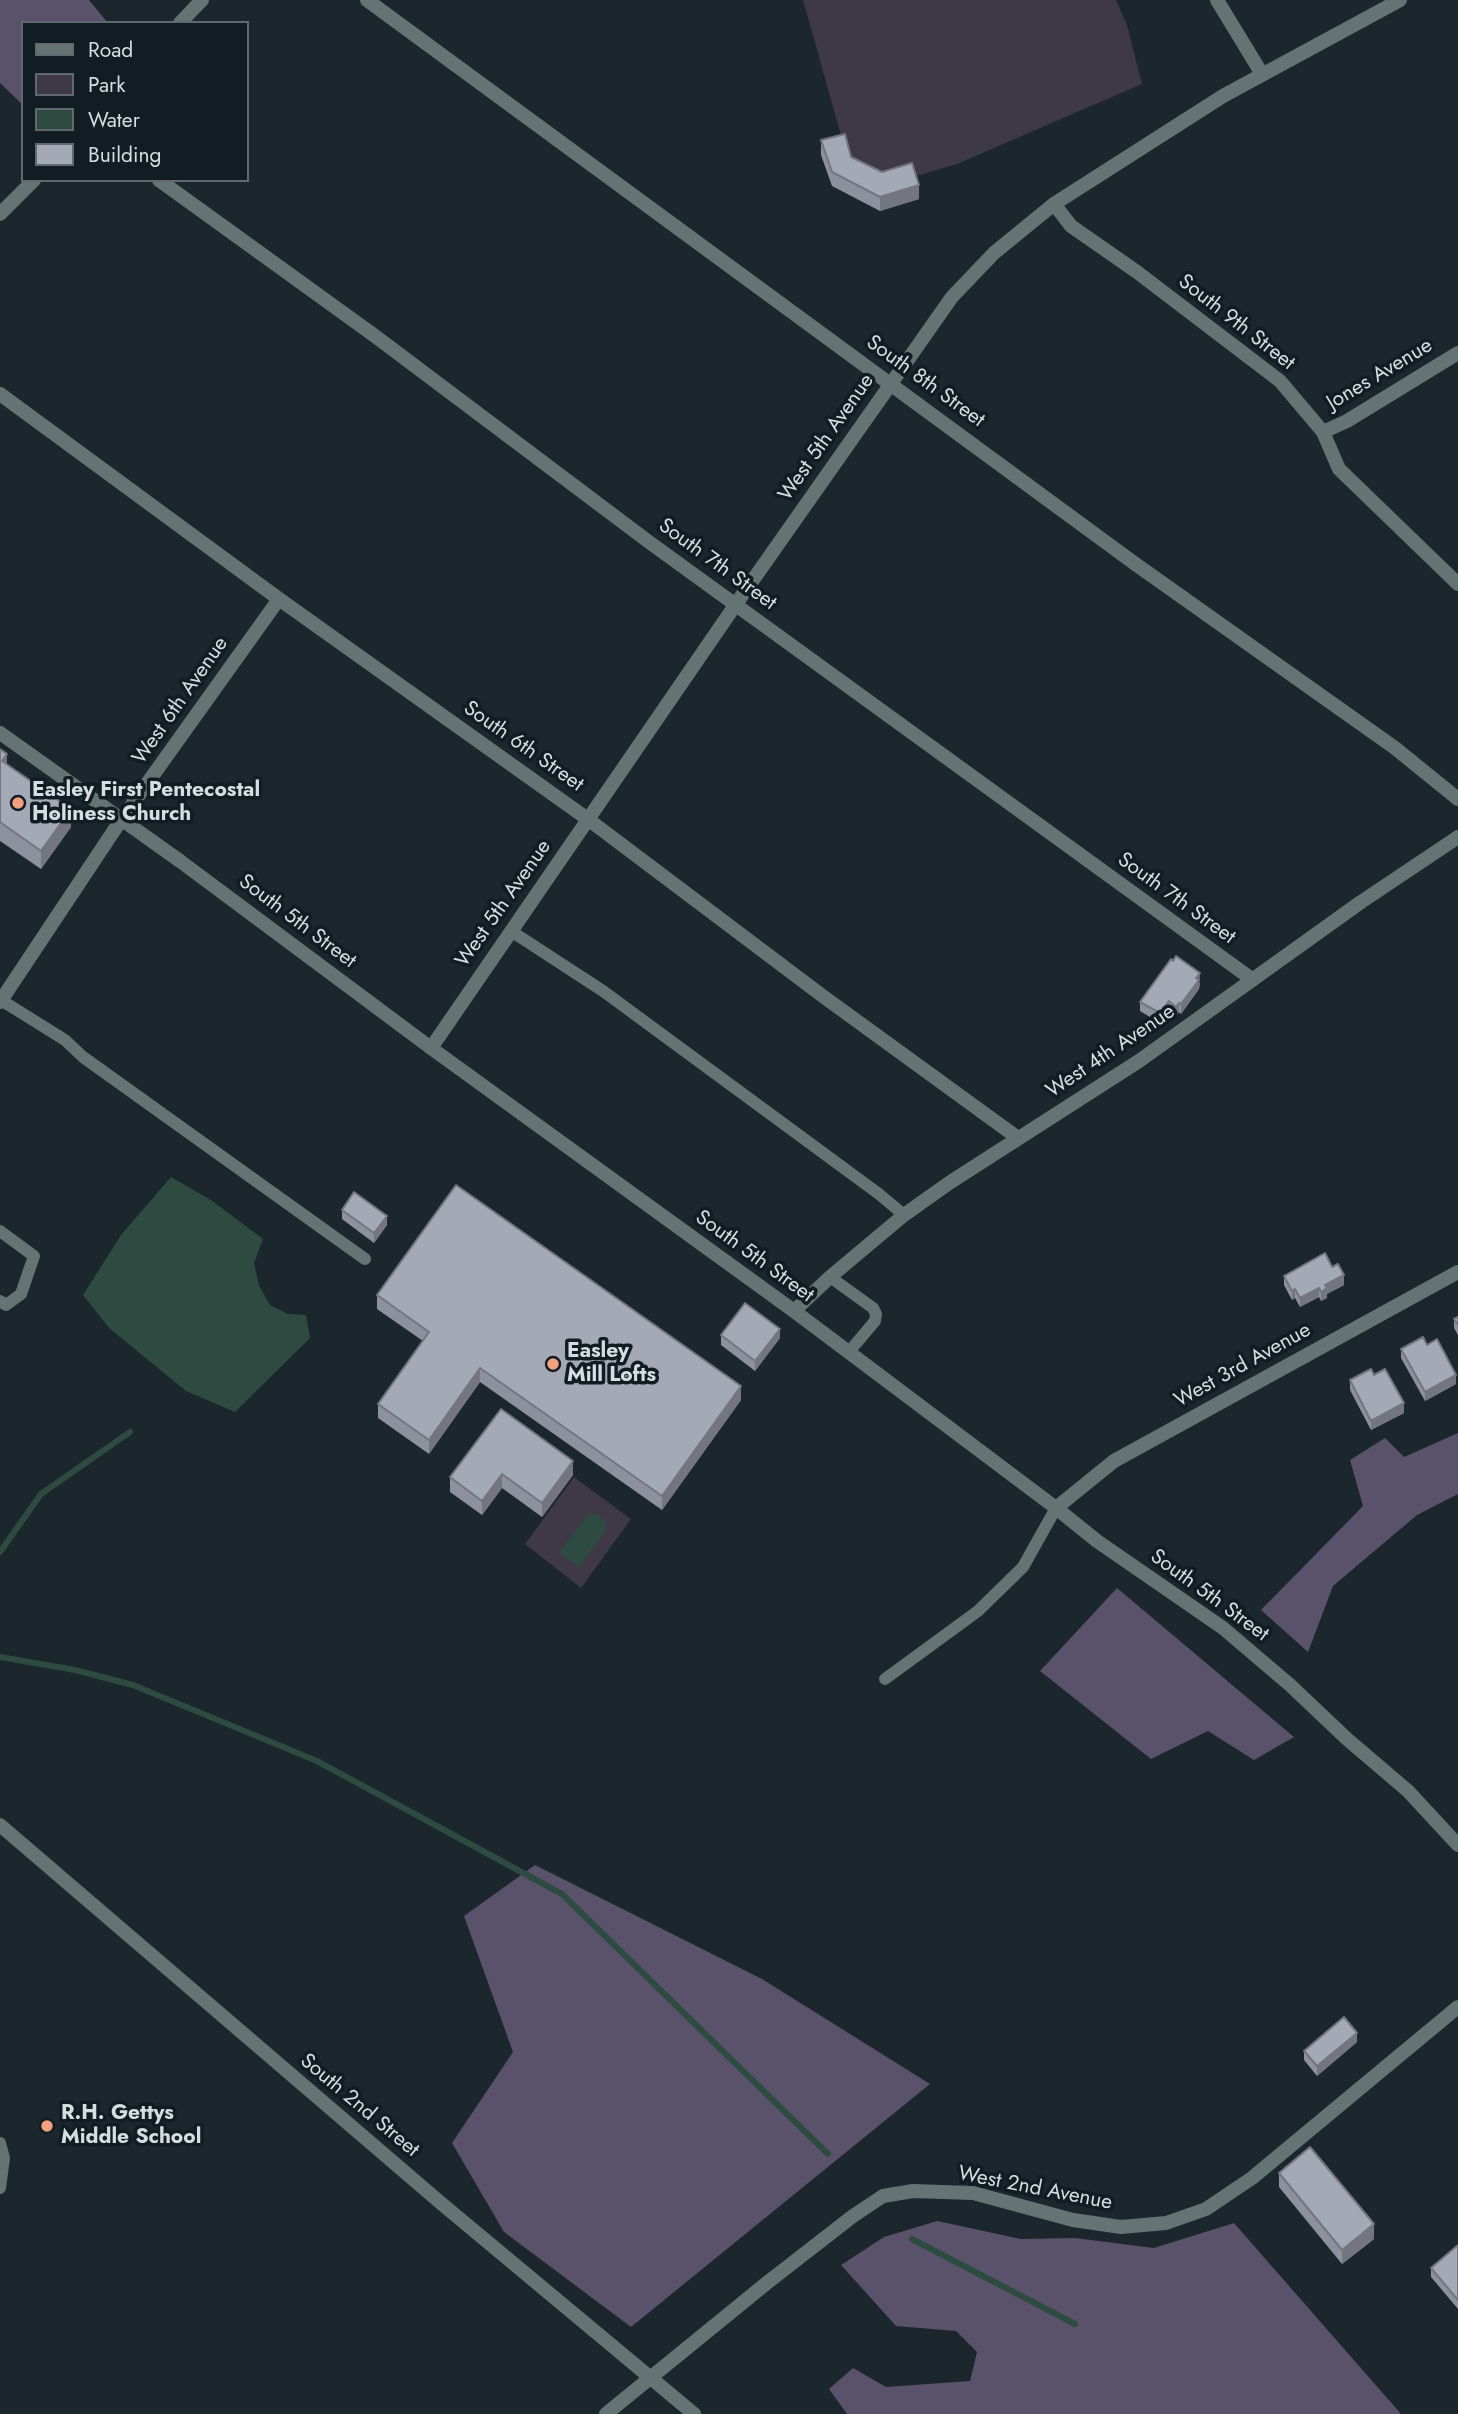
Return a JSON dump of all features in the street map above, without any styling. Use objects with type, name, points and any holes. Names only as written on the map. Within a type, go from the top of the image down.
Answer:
[{"type":"street","points":[[182,21],[202,0]]},
{"type":"street","name":"South 8th Street","points":[[367,0],[1134,563],[1395,748],[1458,799]]},
{"type":"street","points":[[1217,0],[1262,74]]},
{"type":"street","name":"West 5th Avenue","points":[[431,1048],[736,604],[952,297],[994,253],[1054,204],[1212,103],[1400,0]]},
{"type":"street","points":[[0,214],[31,182]]},
{"type":"street","name":"South 7th Street","points":[[162,182],[1253,980]]},
{"type":"street","name":"South 9th Street","points":[[1054,204],[1071,226],[1137,272],[1280,381],[1323,432],[1339,469],[1458,584]]},
{"type":"street","name":"Jones Avenue","points":[[1323,432],[1348,421],[1458,353]]},
{"type":"street","name":"South 6th Street","points":[[0,394],[279,599],[589,820],[824,998],[1018,1138]]},
{"type":"street","name":"West 6th Avenue","points":[[0,1001],[121,820],[279,599]]},
{"type":"street","name":"South 5th Street","points":[[0,733],[794,1311],[1097,1541],[1223,1628],[1408,1791],[1458,1845]]},
{"type":"street","name":"West 4th Avenue","points":[[794,1311],[904,1215],[1139,1061],[1361,902],[1458,837]]},
{"type":"street","name":"West 3rd Avenue","points":[[1056,1508],[1114,1461],[1458,1272]]},
{"type":"street","name":"South 2nd Street","points":[[0,1825],[411,2177],[694,2414]]},
{"type":"street","name":"West 2nd Avenue","points":[[606,2414],[768,2282],[883,2196],[913,2191],[973,2193],[1073,2220],[1121,2227],[1166,2223],[1206,2209],[1252,2178],[1458,2007]]},
{"type":"lane","points":[[511,931],[603,990],[904,1215]]},
{"type":"lane","points":[[0,1001],[65,1040],[83,1057],[365,1259]]},
{"type":"lane","points":[[0,1231],[33,1256],[21,1294],[6,1305],[0,1301]]},
{"type":"lane","points":[[830,1277],[873,1308],[876,1314],[875,1321],[848,1353]]},
{"type":"lane","points":[[885,1679],[978,1611],[1023,1567],[1056,1508]]},
{"type":"lane","points":[[0,2143],[4,2158],[0,2188]]},
{"type":"green space","points":[[803,0],[1116,0],[1127,25],[1142,84],[957,164],[882,186],[851,171]]},
{"type":"green space","points":[[574,1477],[631,1519],[581,1588],[525,1544]]},
{"type":"shaded area","points":[[0,0],[89,0],[106,21],[21,21],[21,103],[0,83]]},
{"type":"shaded area","points":[[1458,1433],[1458,1494],[1417,1515],[1333,1586],[1308,1652],[1261,1610],[1363,1506],[1350,1460],[1385,1438],[1404,1457]]},
{"type":"shaded area","points":[[1117,1588],[1294,1737],[1254,1760],[1208,1731],[1151,1759],[1040,1671]]},
{"type":"shaded area","points":[[535,1865],[762,1979],[930,2084],[631,2327],[504,2232],[452,2143],[513,2052],[464,1916]]},
{"type":"shaded area","points":[[937,2221],[1021,2239],[1075,2238],[1154,2248],[1234,2223],[1401,2414],[847,2414],[829,2389],[853,2368],[886,2387],[970,2381],[977,2352],[956,2331],[896,2326],[841,2265],[884,2237]]},
{"type":"water","points":[[171,1177],[211,1200],[263,1239],[254,1263],[259,1286],[270,1305],[288,1314],[306,1315],[310,1338],[235,1412],[186,1391],[109,1328],[83,1295],[121,1235]]},
{"type":"water","points":[[596,1513],[606,1522],[606,1530],[579,1567],[559,1553],[587,1515]]},
{"type":"building","points":[[845,134],[851,157],[882,172],[912,163],[919,185],[880,197],[832,172],[821,140]]},
{"type":"building","name":"Easley First Pentecostal Holiness Church","points":[[0,749],[7,754],[2,761],[71,809],[41,851],[0,822]]},
{"type":"building","points":[[1176,956],[1200,973],[1196,978],[1199,980],[1181,1004],[1176,1007],[1169,1001],[1160,1013],[1140,1002]]},
{"type":"building","name":"Easley Mill Lofts","points":[[456,1185],[741,1386],[662,1496],[480,1368],[429,1440],[378,1404],[429,1332],[377,1295]]},
{"type":"building","points":[[354,1192],[387,1216],[374,1233],[342,1210]]},
{"type":"building","points":[[1325,1253],[1332,1267],[1338,1264],[1344,1275],[1325,1285],[1327,1288],[1321,1292],[1319,1288],[1300,1298],[1295,1289],[1292,1291],[1284,1276]]},
{"type":"building","points":[[745,1303],[780,1329],[755,1361],[721,1335]]},
{"type":"building","points":[[1423,1337],[1427,1345],[1437,1339],[1456,1375],[1425,1392],[1401,1349]]},
{"type":"building","points":[[1371,1369],[1374,1375],[1385,1369],[1404,1403],[1371,1421],[1350,1380]]},
{"type":"building","points":[[501,1409],[573,1461],[542,1503],[502,1474],[482,1501],[450,1477]]},
{"type":"building","points":[[1344,2017],[1357,2033],[1317,2066],[1304,2051]]},
{"type":"building","points":[[1310,2147],[1374,2224],[1342,2250],[1279,2173]]},
{"type":"building","points":[[1458,2245],[1458,2300],[1431,2268]]},
{"type":"waterway","points":[[0,1552],[41,1494],[130,1432]]},
{"type":"waterway","points":[[0,1657],[75,1670],[133,1685],[317,1761],[562,1894],[828,2154]]},
{"type":"waterway","points":[[912,2239],[1075,2324]]},
{"type":"place","name":"Easley First Pentecostal Holiness Church","points":[[18,803]]},
{"type":"place","name":"Easley Mill Lofts","points":[[553,1364]]},
{"type":"place","name":"R.H. Gettys Middle School","points":[[47,2126]]}]
